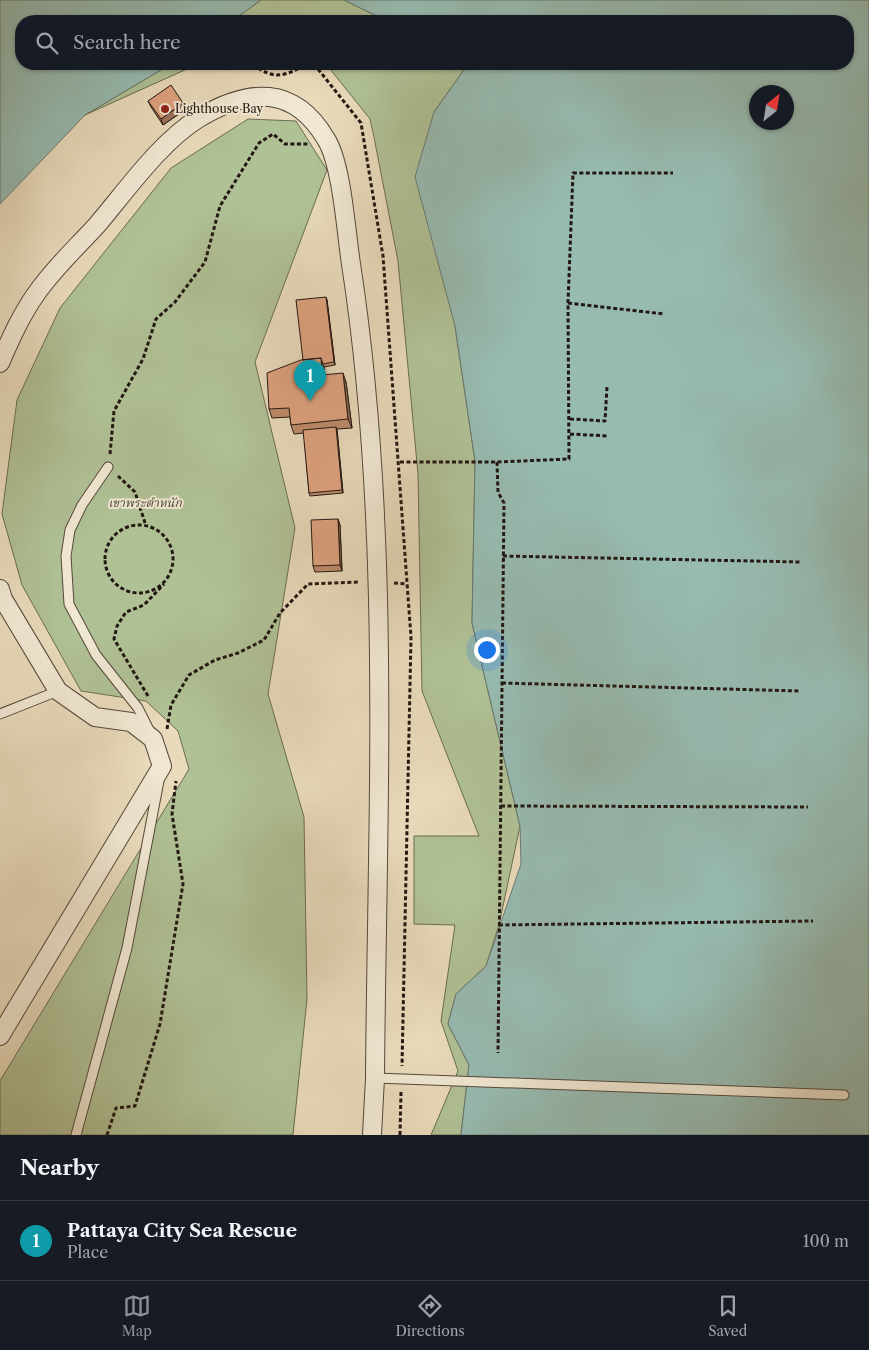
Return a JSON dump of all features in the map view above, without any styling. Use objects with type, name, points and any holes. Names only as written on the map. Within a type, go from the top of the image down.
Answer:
[{"type":"street","points":[[0,363],[11,338],[36,294],[175,135],[190,123],[207,113],[242,99],[263,95],[284,98],[300,108],[327,139],[334,155],[363,341],[379,582],[375,1078],[372,1135]]},
{"type":"street","points":[[0,589],[3,599],[58,691],[95,717],[131,722],[154,739],[162,766],[0,1036]]},
{"type":"lane","points":[[108,467],[82,505],[70,530],[66,556],[69,604],[96,655],[138,708],[154,739]]},
{"type":"lane","points":[[0,714],[58,691]]},
{"type":"lane","points":[[76,1135],[127,948],[162,766]]},
{"type":"lane","points":[[375,1078],[844,1095]]},
{"type":"path","points":[[261,70],[266,74],[287,75],[296,70]]},
{"type":"path","points":[[146,526],[135,492],[108,467],[114,411],[143,359],[156,319],[175,302],[205,262],[220,206],[259,143],[273,134],[285,144],[304,145],[327,139]]},
{"type":"path","points":[[400,462],[497,462],[569,459],[568,303],[573,173],[672,173]]},
{"type":"path","points":[[568,303],[664,314]]},
{"type":"path","points":[[570,419],[605,421],[607,387]]},
{"type":"path","points":[[570,434],[608,436]]},
{"type":"path","points":[[497,462],[498,492],[504,503],[498,1053]]},
{"type":"path","points":[[153,704],[114,638],[117,626],[126,612],[144,605],[164,584],[173,566],[173,555],[164,536],[146,526],[135,525],[125,528],[116,534],[109,542],[105,564],[108,574],[114,583],[133,593],[144,594],[164,584]]},
{"type":"path","points":[[503,556],[801,562]]},
{"type":"path","points":[[162,721],[167,730],[171,705],[189,674],[215,660],[238,653],[264,640],[280,613],[308,584],[379,582]]},
{"type":"path","points":[[502,683],[800,691]]},
{"type":"path","points":[[501,806],[808,807]]},
{"type":"path","points":[[107,1135],[116,1108],[135,1106],[160,1024],[182,884],[172,814]]},
{"type":"path","points":[[499,925],[813,921]]},
{"type":"green space","points":[[261,0],[344,0],[375,15],[240,15]]},
{"type":"green space","points":[[161,70],[185,70],[85,115]]},
{"type":"green space","points":[[331,70],[464,70],[434,112],[455,326],[475,461],[472,623],[520,826],[499,925],[486,966],[456,994],[448,1024],[469,1065],[461,1135],[431,1135],[458,1071],[441,1021],[455,925],[414,924],[414,836],[479,836],[422,691],[418,474],[398,261],[370,119]]},
{"type":"green space","name":"เขาพระตำหนัก","points":[[248,119],[296,121],[327,170],[255,362],[295,528],[268,694],[304,817],[307,999],[293,1135],[0,1135],[0,1081],[189,769],[178,731],[146,701],[81,691],[22,585],[2,514],[17,400],[60,308],[171,168]]},
{"type":"water","points":[[0,0],[261,0],[240,15],[15,15],[15,70],[161,70],[85,115],[0,204]]},
{"type":"water","points":[[344,0],[869,0],[869,1135],[461,1135],[469,1065],[448,1024],[456,994],[486,966],[521,864],[520,826],[472,623],[475,461],[455,326],[415,177],[434,112],[464,70],[854,70],[854,15],[375,15]]},
{"type":"building","points":[[171,85],[183,103],[161,119],[148,101]]},
{"type":"building","points":[[326,297],[334,362],[323,364],[321,358],[303,360],[296,300]]},
{"type":"building","points":[[321,358],[322,375],[343,373],[348,419],[291,425],[289,408],[269,409],[267,373],[301,360]]},
{"type":"building","points":[[336,427],[342,490],[309,493],[303,430]]},
{"type":"building","points":[[338,519],[340,565],[313,566],[311,520]]},
{"type":"place","name":"Lighthouse Bay","points":[[165,109]]},
{"type":"place","name":"Pattaya City Sea Rescue","points":[[310,401]]}]
